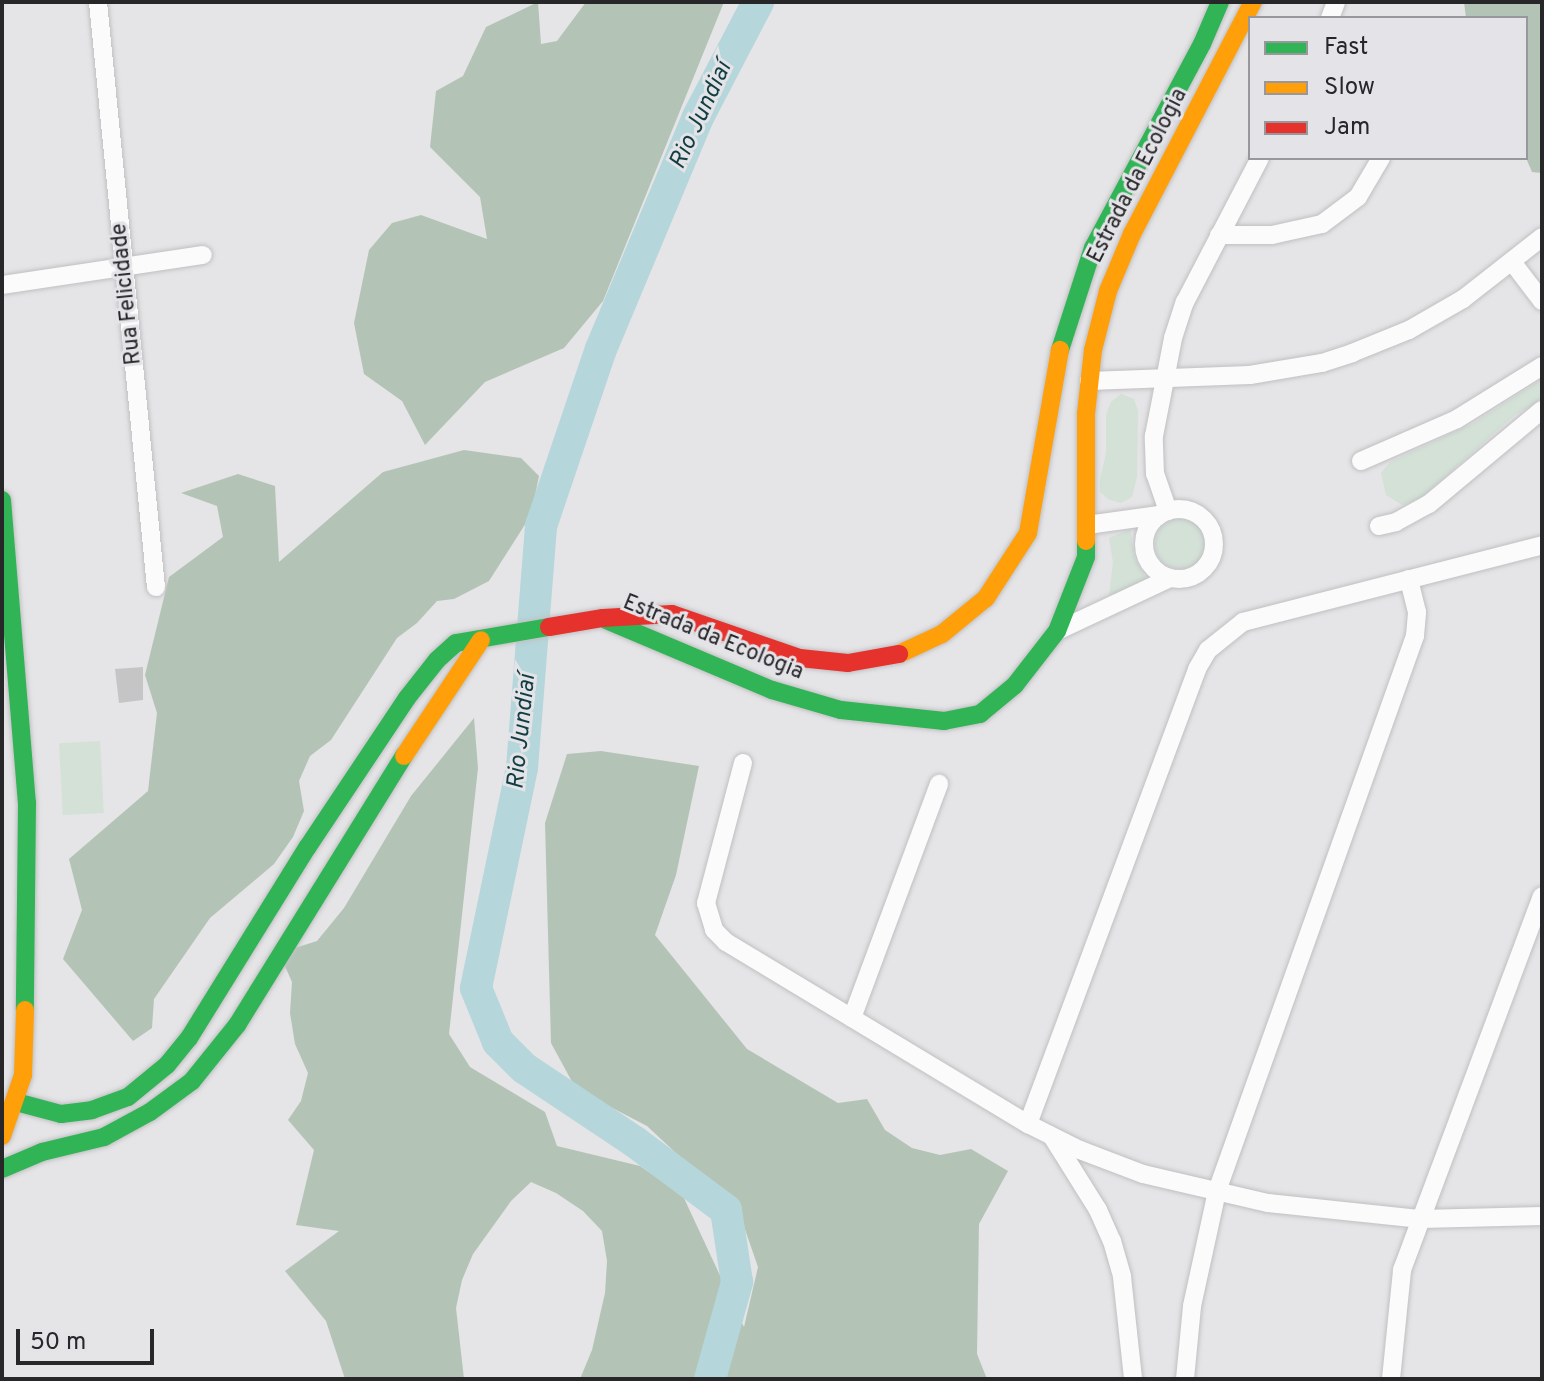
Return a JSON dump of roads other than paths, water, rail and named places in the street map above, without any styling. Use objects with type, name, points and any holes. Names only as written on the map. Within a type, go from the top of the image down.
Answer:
[{"type":"street","name":"Rua Felicidade","points":[[98,2],[156,587]]},
{"type":"street","name":"Estrada da Ecologia","points":[[603,618],[672,614],[800,658],[848,663],[903,653],[942,634],[986,598],[1028,533],[1060,350],[1093,248],[1202,44],[1220,2]]},
{"type":"street","name":"Estrada da Ecologia","points":[[603,618],[728,673],[811,702],[904,719],[944,721],[980,714],[1029,672],[1057,631],[1086,557],[1089,381],[1099,321],[1119,263],[1253,2]]},
{"type":"street","points":[[1164,513],[1154,455],[1156,417],[1173,338],[1185,302],[1259,160]]},
{"type":"street","points":[[1219,235],[1272,235],[1322,224],[1358,197],[1380,160]]},
{"type":"street","points":[[1089,381],[1164,381],[1250,375],[1322,363],[1352,353],[1436,315],[1513,263],[1542,237]]},
{"type":"street","points":[[2,285],[124,264],[203,255]]},
{"type":"street","points":[[1513,263],[1542,301]]},
{"type":"street","points":[[1361,461],[1457,419],[1542,366]]},
{"type":"street","points":[[1379,526],[1396,522],[1429,504],[1542,410]]},
{"type":"street","points":[[2,500],[27,803],[23,992],[26,1040],[2,1136]]},
{"type":"street","points":[[1057,631],[1170,578],[1189,577],[1211,558],[1213,538],[1204,521],[1187,510],[1087,525]]},
{"type":"street","points":[[1164,513],[1147,531],[1144,550],[1153,568],[1170,578]]},
{"type":"street","points":[[1028,1124],[1197,669],[1208,650],[1243,622],[1542,545]]},
{"type":"street","points":[[1185,1379],[1192,1306],[1217,1191],[1415,636],[1417,612],[1409,579]]},
{"type":"street","points":[[9,1106],[61,1114],[92,1110],[128,1097],[167,1065],[197,1025],[307,848],[407,698],[437,660],[456,643],[603,618]]},
{"type":"street","points":[[2,1169],[42,1152],[104,1137],[150,1112],[192,1081],[237,1025],[354,832],[481,640]]},
{"type":"street","points":[[743,763],[708,892],[709,923],[726,942],[1028,1124],[1053,1138],[1143,1174],[1318,1211],[1421,1219],[1542,1216]]},
{"type":"street","points":[[852,1018],[939,784]]},
{"type":"street","points":[[1391,1379],[1402,1270],[1542,896]]},
{"type":"street","points":[[1053,1138],[1098,1210],[1112,1241],[1122,1277],[1133,1379]]},
{"type":"waterway","name":"Rio Jundiaí","points":[[710,1379],[737,1282],[726,1210],[635,1142],[524,1068],[498,1042],[476,988],[522,768],[541,526],[601,349],[698,117],[758,2]]}]
